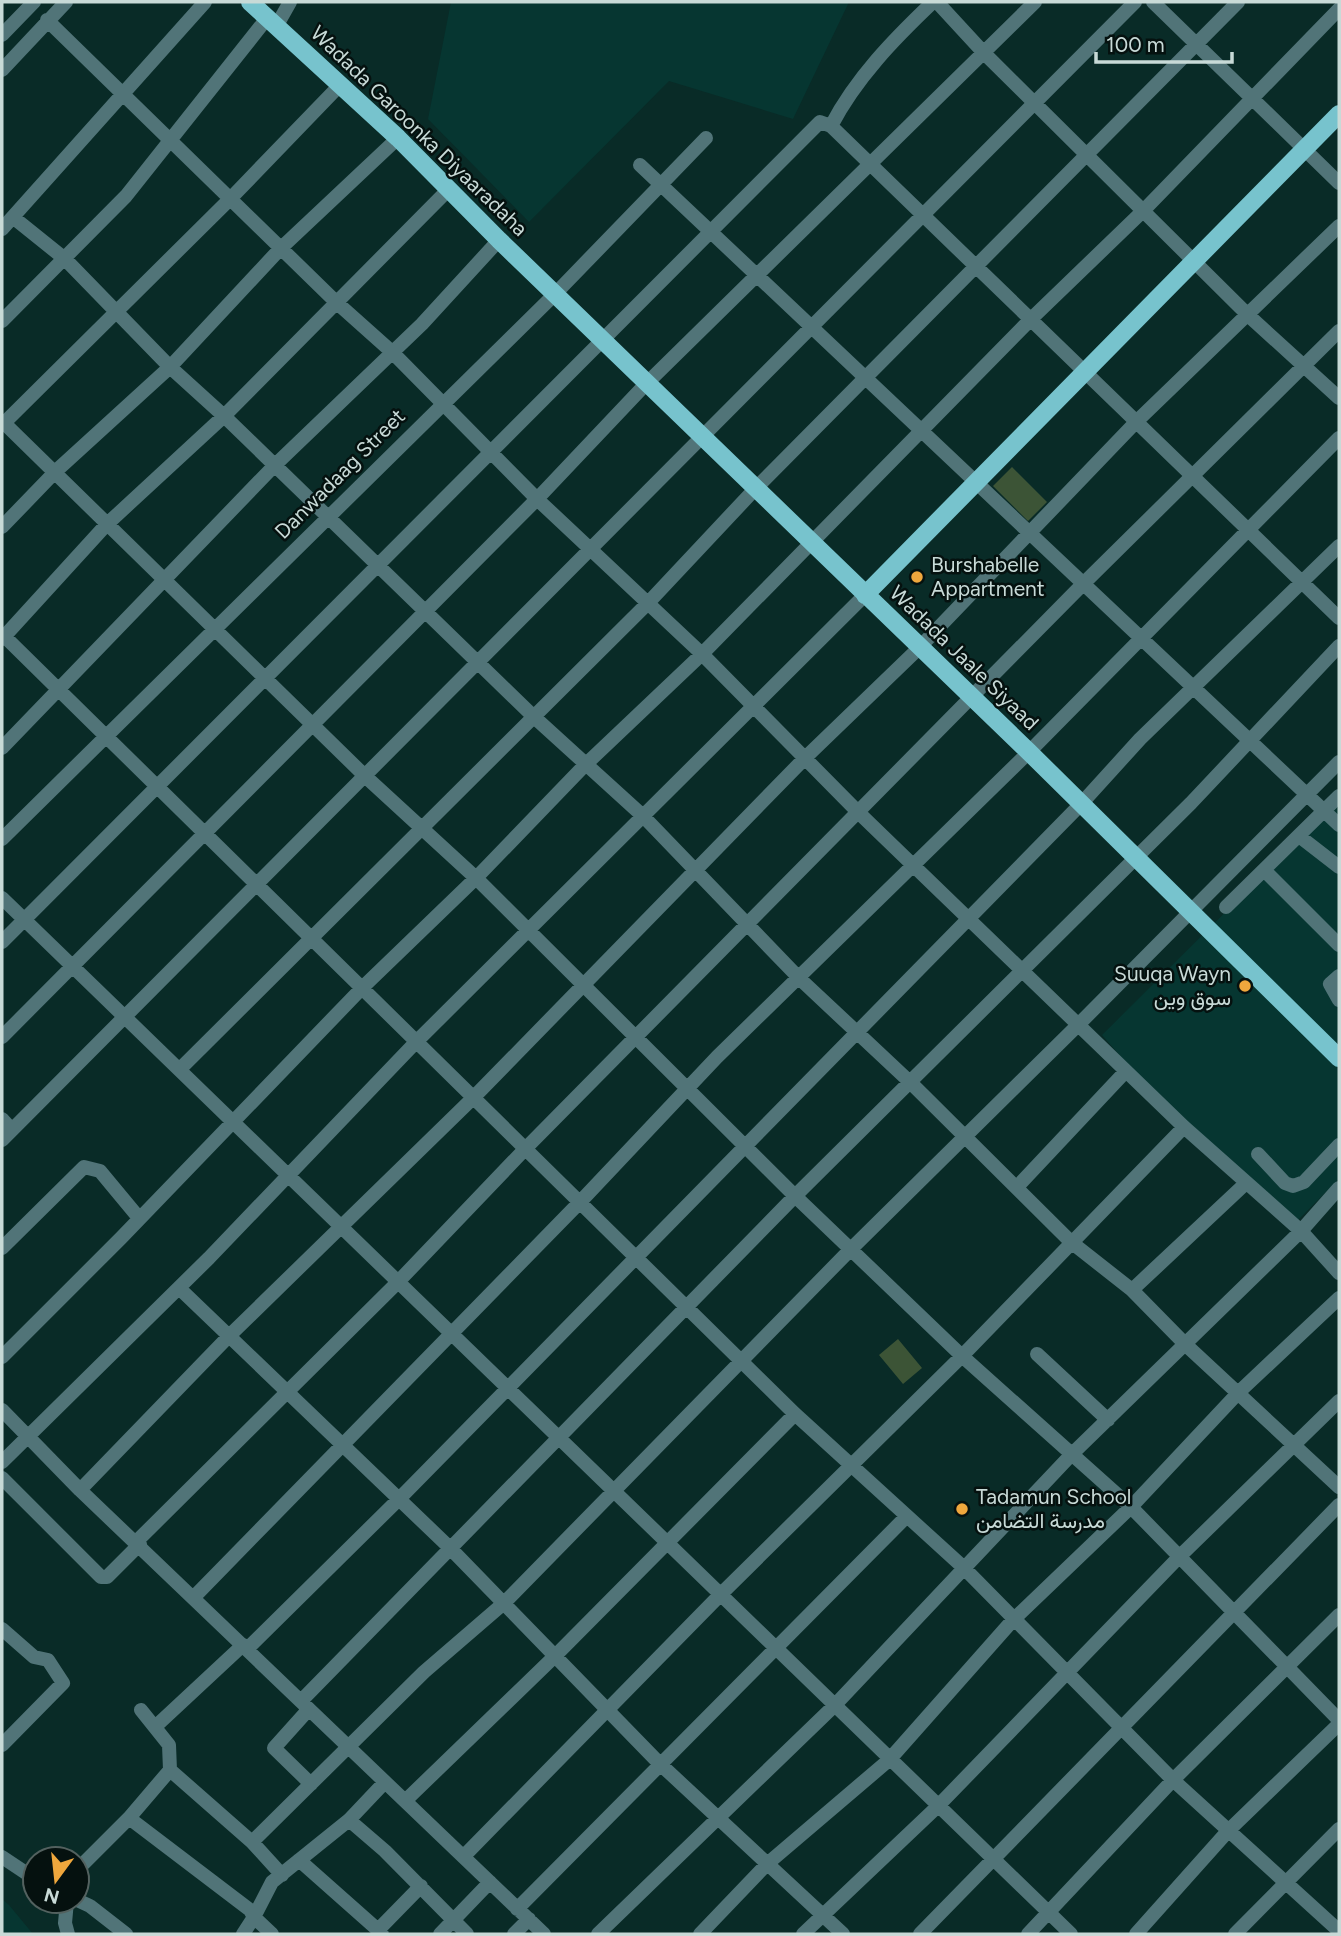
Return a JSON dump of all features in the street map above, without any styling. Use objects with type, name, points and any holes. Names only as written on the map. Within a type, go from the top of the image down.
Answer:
[{"type":"main road","name":"Wadada Garoonka Diyaaradaha","points":[[250,2],[398,138],[555,294]]},
{"type":"main road","points":[[865,595],[1339,114]]},
{"type":"main road","name":"Wadada Jaale Siyaad","points":[[555,294],[1029,752],[1339,1058]]},
{"type":"street","points":[[2,35],[34,2]]},
{"type":"street","points":[[2,70],[66,2]]},
{"type":"street","points":[[2,229],[205,2]]},
{"type":"street","points":[[2,321],[126,196],[169,140],[290,2]]},
{"type":"street","points":[[831,126],[849,95],[883,52],[935,2],[1196,260],[1249,316],[1339,398]]},
{"type":"street","points":[[2,1037],[75,967],[537,499],[647,383],[871,166],[1035,2]]},
{"type":"street","points":[[5,1130],[126,1017],[1135,2]]},
{"type":"street","points":[[1153,2],[1254,96],[1339,183]]},
{"type":"street","points":[[180,1069],[648,603],[755,489],[1238,2]]},
{"type":"street","points":[[2,1357],[363,988],[476,878],[585,765],[702,654],[1030,320],[1144,210],[1339,9]]},
{"type":"street","points":[[47,20],[280,249],[392,352],[537,499],[702,654],[859,813],[1022,968],[1184,1128],[1301,1231],[1339,1273]]},
{"type":"street","points":[[341,84],[231,198],[3,423],[56,471],[106,525],[266,677],[366,777],[476,878],[795,1196],[962,1356],[1131,1507],[1236,1611],[1339,1722],[1228,1831],[1136,1934]]},
{"type":"street","points":[[2,942],[820,122],[831,126],[1339,618]]},
{"type":"street","points":[[2,527],[56,471],[170,367],[280,249],[398,138]]},
{"type":"street","name":"Danwadaag Street","points":[[2,839],[442,402],[555,294],[706,138]]},
{"type":"street","points":[[640,165],[1339,825]]},
{"type":"street","points":[[448,190],[224,416],[106,525],[3,637],[581,1201],[795,1414],[963,1567],[1119,1728],[1339,1931]]},
{"type":"street","points":[[14,218],[65,259],[170,367],[224,416],[533,716],[643,816],[693,871],[800,979],[911,1083],[1071,1242],[1132,1290],[1186,1345],[1339,1487]]},
{"type":"street","points":[[80,1490],[229,1336],[473,1098],[693,871],[919,648],[1136,422],[1249,316],[1339,226]]},
{"type":"street","points":[[2,748],[161,579],[439,307],[499,240]]},
{"type":"street","points":[[2,1478],[101,1577],[107,1577],[526,1148],[637,1039],[747,923],[973,698],[1083,584],[1339,331]]},
{"type":"street","points":[[194,1597],[581,1201],[687,1087],[1029,752],[1339,438]]},
{"type":"street","points":[[156,1726],[245,1647],[399,1499],[743,1145],[1081,804],[1140,739],[1195,689],[1339,546]]},
{"type":"street","points":[[2,1462],[179,1288],[416,1042],[865,595]]},
{"type":"street","points":[[311,1784],[274,1748],[305,1705],[449,1548],[557,1437],[795,1196],[911,1083],[1022,968],[1136,858],[1339,646]]},
{"type":"street","points":[[252,1842],[424,1672],[504,1603],[851,1249],[1079,1025],[1261,842],[1305,793],[1339,762]]},
{"type":"street","points":[[1226,907],[1339,796]]},
{"type":"street","points":[[1298,836],[1339,867]]},
{"type":"street","points":[[1265,871],[1339,945]]},
{"type":"street","points":[[2,898],[1071,1934]]},
{"type":"street","points":[[1339,976],[1329,984],[1339,1000]]},
{"type":"street","points":[[1017,1187],[1126,1071]]},
{"type":"street","points":[[464,1856],[720,1595],[962,1356],[1184,1128]]},
{"type":"street","points":[[1258,1154],[1285,1183],[1293,1186],[1304,1182],[1339,1145]]},
{"type":"street","points":[[2,1248],[84,1167],[100,1171],[139,1218]]},
{"type":"street","points":[[1132,1290],[1245,1184]]},
{"type":"street","points":[[598,1934],[834,1706],[1071,1455],[1301,1231],[1339,1188]]},
{"type":"street","points":[[179,1288],[449,1548],[659,1763],[843,1934]]},
{"type":"street","points":[[699,1934],[767,1864],[889,1759],[1013,1620],[1131,1507],[1239,1392],[1339,1298]]},
{"type":"street","points":[[1037,1354],[1108,1420]]},
{"type":"street","points":[[803,1934],[937,1807],[1180,1556],[1339,1401]]},
{"type":"street","points":[[2,1410],[80,1490],[544,1934]]},
{"type":"street","points":[[405,1801],[667,1545],[795,1414]]},
{"type":"street","points":[[920,1934],[1339,1505]]},
{"type":"street","points":[[517,1909],[906,1517]]},
{"type":"street","points":[[1028,1934],[1173,1780],[1339,1615]]},
{"type":"street","points":[[2,1629],[34,1657],[48,1660],[63,1684],[2,1745]]},
{"type":"street","points":[[91,1856],[129,1818],[170,1770],[169,1745],[141,1710]]},
{"type":"street","points":[[170,1770],[252,1842],[282,1875]]},
{"type":"street","points":[[243,1934],[272,1882],[349,1820],[385,1782]]},
{"type":"street","points":[[129,1818],[250,1910],[272,1934]]},
{"type":"street","points":[[349,1820],[421,1886],[467,1934]]},
{"type":"street","points":[[1234,1934],[1339,1829]]},
{"type":"street","points":[[2,1857],[21,1870]]},
{"type":"street","points":[[299,1860],[380,1932],[421,1886]]},
{"type":"street","points":[[440,1934],[489,1882]]},
{"type":"street","points":[[91,1907],[126,1934]]},
{"type":"street","points":[[66,1915],[68,1934]]},
{"type":"street","points":[[514,1934],[528,1919]]},
{"type":"shaded area","points":[[451,2],[849,2],[793,119],[669,81],[529,222],[428,119]]},
{"type":"shaded area","name":"Suuqa Wayn سوق وين","points":[[1339,799],[1339,1179],[1295,1223],[1129,1066],[1102,1035]]},
{"type":"shaded area","points":[[2,1899],[9,1905],[33,1934],[2,1934]]},
{"type":"green space","points":[[1012,467],[1047,502],[1028,521],[993,486]]},
{"type":"green space","points":[[898,1339],[922,1368],[903,1384],[879,1355]]},
{"type":"place","name":"Burshabelle Appartment","points":[[917,577]]},
{"type":"place","name":"Suuqa Wayn سوق وين","points":[[1245,986]]},
{"type":"place","name":"Tadamun School مدرسة التضامن","points":[[962,1509]]}]
